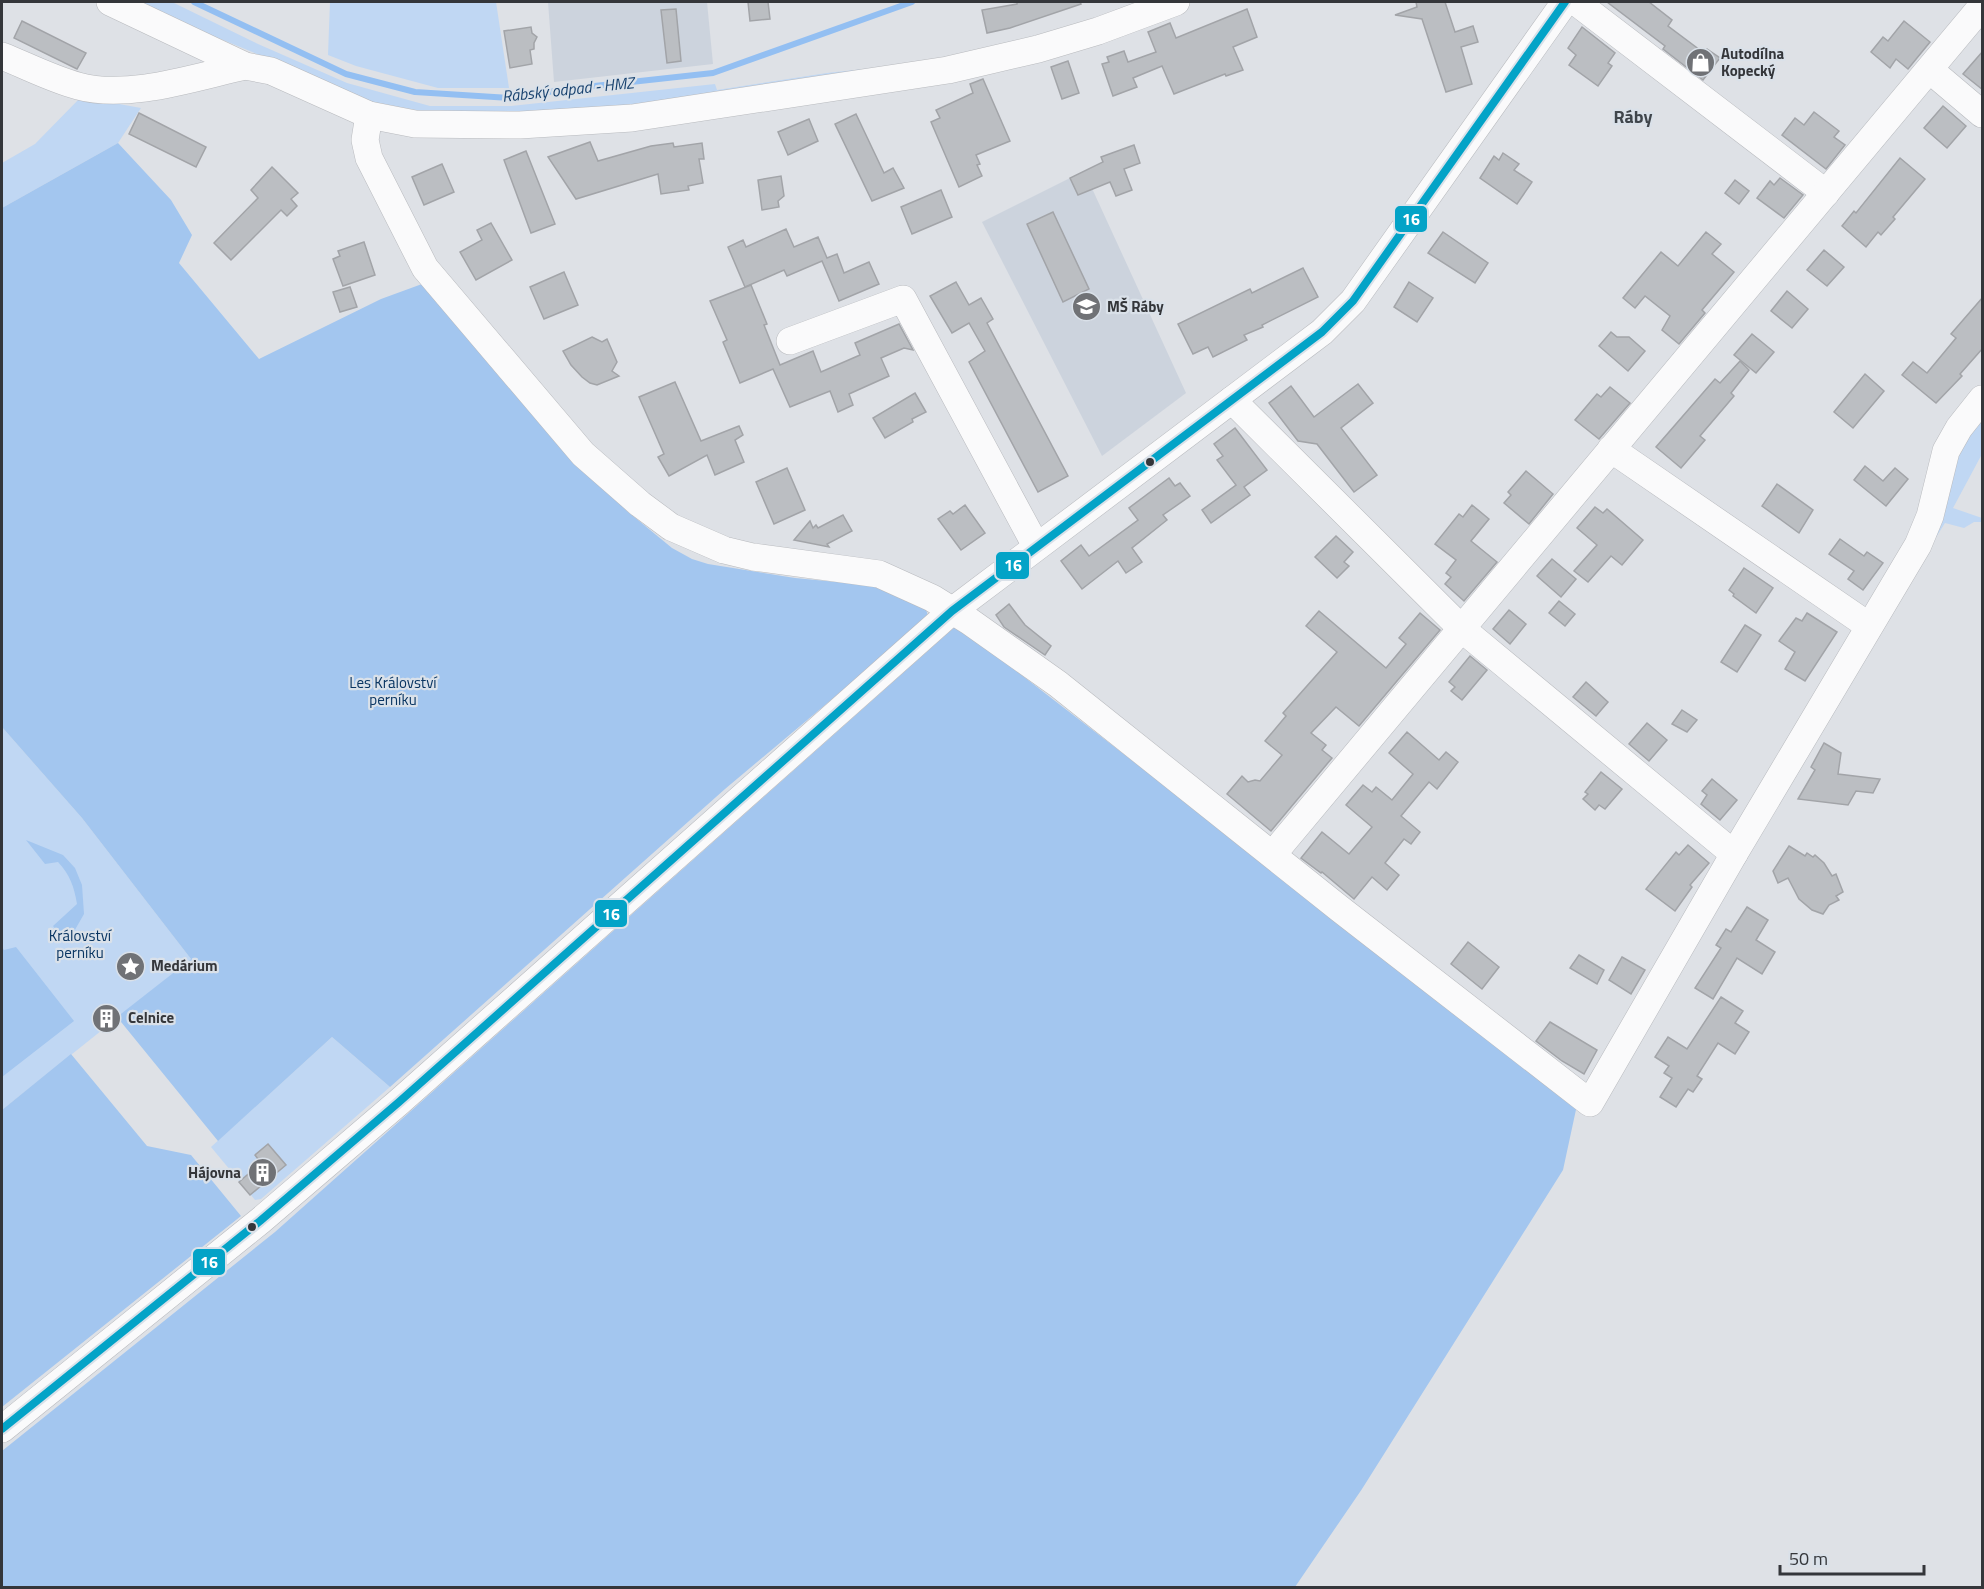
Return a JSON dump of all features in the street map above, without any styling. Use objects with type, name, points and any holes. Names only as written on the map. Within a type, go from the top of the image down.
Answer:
[{"type":"street","points":[[110,2],[245,66],[271,71],[369,115],[415,124],[520,126],[632,118],[948,70],[1048,46],[1098,31],[1176,2]]},
{"type":"street","points":[[2,1429],[260,1221],[399,1102],[952,611],[1322,333],[1353,301],[1565,2]]},
{"type":"street","points":[[1576,2],[1826,193]]},
{"type":"street","points":[[1273,854],[1983,6]]},
{"type":"street","points":[[2,56],[78,86],[106,91],[130,91],[245,66]]},
{"type":"street","points":[[1930,70],[1983,114]]},
{"type":"street","points":[[369,115],[365,140],[369,158],[425,268],[583,454],[617,485],[671,527],[724,550],[753,557],[879,574],[932,598],[969,621],[1058,684],[1340,909],[1590,1103],[1734,854],[1918,545],[1930,516],[1946,451],[1959,428],[1983,399]]},
{"type":"street","points":[[789,341],[903,299],[1036,546]]},
{"type":"street","points":[[1232,400],[1462,629],[1734,854]]},
{"type":"street","points":[[1611,449],[1869,626]]},
{"type":"shaded area","points":[[548,2],[707,2],[713,64],[554,82]]},
{"type":"shaded area","name":"MŠ Ráby","points":[[1084,171],[1186,393],[1102,456],[982,222]]},
{"type":"green space","points":[[130,2],[172,2],[258,44],[347,83],[430,106],[511,106],[715,84],[717,90],[827,73],[928,62],[651,110],[454,117],[351,98],[257,54]]},
{"type":"green space","points":[[330,2],[496,2],[509,88],[438,88],[356,66],[328,55]]},
{"type":"green space","points":[[81,97],[141,108],[118,143],[2,208],[2,163],[35,144]]},
{"type":"green space","name":"Les Království perníku","points":[[118,143],[171,200],[192,235],[179,263],[259,359],[381,299],[422,284],[572,457],[627,511],[672,548],[692,559],[708,564],[795,578],[889,587],[926,609],[928,616],[925,621],[725,789],[390,1087],[332,1037],[218,1141],[117,1017],[191,959],[82,818],[2,727],[2,208]]},
{"type":"green space","points":[[1982,410],[1982,454],[1953,508],[1982,518],[1982,522],[1974,522],[1964,528],[1945,523],[1923,558],[1954,449]]},
{"type":"green space","points":[[957,625],[1577,1105],[1563,1170],[1362,1489],[1295,1587],[2,1588],[2,1451],[275,1232]]},
{"type":"green space","name":"Království perníku","points":[[2,727],[82,818],[191,959],[2,1110]]},
{"type":"green space","points":[[26,840],[63,855],[75,868],[82,885],[84,914],[68,942],[53,926],[77,904],[71,881],[58,862],[45,864]]},
{"type":"green space","points":[[2,947],[4,950],[16,947],[74,1021],[2,1077]]},
{"type":"green space","points":[[332,1037],[390,1087],[261,1199],[255,1200],[211,1147]]},
{"type":"green space","points":[[71,1054],[147,1146],[191,1155],[241,1216],[2,1407],[2,1110]]},
{"type":"building","points":[[748,2],[768,2],[770,19],[750,21]]},
{"type":"building","points":[[1017,2],[1080,2],[1081,4],[1010,28],[987,33],[982,10],[1017,4]]},
{"type":"building","points":[[1416,2],[1445,2],[1455,32],[1473,26],[1478,42],[1461,47],[1472,84],[1446,92],[1422,19],[1395,15],[1417,7]]},
{"type":"building","points":[[1607,2],[1649,2],[1672,20],[1668,26],[1704,53],[1707,49],[1720,58],[1703,80],[1663,49],[1665,46]]},
{"type":"building","points":[[676,9],[681,61],[667,63],[661,10]]},
{"type":"building","points":[[1247,9],[1257,37],[1233,47],[1243,70],[1226,76],[1225,74],[1174,94],[1162,66],[1133,78],[1137,87],[1113,96],[1102,64],[1109,62],[1107,57],[1124,51],[1128,62],[1156,52],[1148,32],[1170,23],[1176,38]]},
{"type":"building","points":[[22,21],[86,53],[77,69],[14,38]]},
{"type":"building","points":[[1904,21],[1930,42],[1908,69],[1896,59],[1890,68],[1871,52],[1883,37],[1888,41]]},
{"type":"building","points":[[531,27],[532,33],[537,37],[534,49],[530,50],[532,64],[510,68],[504,31]]},
{"type":"building","points":[[1582,27],[1615,53],[1608,63],[1612,66],[1598,86],[1569,65],[1576,55],[1568,48]]},
{"type":"building","points":[[1983,51],[1983,90],[1963,74]]},
{"type":"building","points":[[1068,61],[1079,93],[1062,99],[1051,67]]},
{"type":"building","points":[[983,79],[1010,141],[976,155],[982,176],[959,187],[931,122],[940,118],[936,110],[973,93],[970,84]]},
{"type":"building","points":[[1943,106],[1966,126],[1947,148],[1924,128]]},
{"type":"building","points":[[1814,112],[1839,131],[1834,137],[1845,145],[1826,169],[1782,135],[1795,118],[1804,125]]},
{"type":"building","points":[[139,113],[206,147],[196,167],[129,134]]},
{"type":"building","points":[[856,114],[884,173],[893,168],[904,188],[872,201],[835,124]]},
{"type":"building","points":[[809,119],[818,141],[788,155],[778,132]]},
{"type":"building","points":[[590,142],[598,161],[651,146],[673,143],[674,147],[702,143],[704,159],[699,159],[703,183],[688,186],[689,190],[661,194],[658,174],[576,199],[548,157]]},
{"type":"building","points":[[1134,145],[1140,163],[1124,169],[1132,190],[1116,196],[1110,182],[1078,195],[1070,178],[1103,162],[1101,157]]},
{"type":"building","points":[[526,151],[555,224],[531,233],[504,160]]},
{"type":"building","points":[[1503,153],[1519,164],[1514,170],[1532,182],[1517,204],[1480,178],[1494,156],[1499,160]]},
{"type":"building","points":[[1900,158],[1925,179],[1893,217],[1895,219],[1881,235],[1878,232],[1866,247],[1842,226],[1854,211],[1856,213]]},
{"type":"building","points":[[442,164],[454,192],[424,205],[412,177]]},
{"type":"building","points":[[272,167],[298,193],[291,199],[297,206],[287,216],[281,210],[231,260],[214,243],[258,198],[251,190]]},
{"type":"building","points":[[781,176],[784,196],[778,201],[779,207],[762,210],[758,180]]},
{"type":"building","points":[[1780,178],[1803,195],[1784,218],[1757,198],[1770,181],[1774,185]]},
{"type":"building","points":[[1735,180],[1749,191],[1739,204],[1725,193]]},
{"type":"building","points":[[941,190],[952,217],[912,234],[901,207]]},
{"type":"building","points":[[1053,212],[1089,289],[1063,302],[1027,224]]},
{"type":"building","points":[[491,223],[512,260],[476,280],[460,252],[482,240],[477,230]]},
{"type":"building","points":[[786,229],[794,247],[818,237],[827,258],[837,254],[844,273],[869,262],[879,284],[839,301],[822,261],[787,276],[784,270],[745,287],[728,247],[743,240],[746,247]]},
{"type":"building","points":[[1443,232],[1488,263],[1475,283],[1428,253]]},
{"type":"building","points":[[1706,232],[1721,244],[1712,254],[1734,272],[1702,310],[1705,313],[1679,344],[1662,330],[1670,316],[1645,296],[1635,308],[1623,298],[1661,252],[1678,266]]},
{"type":"building","points":[[364,242],[375,275],[343,286],[333,259],[340,256],[338,251]]},
{"type":"building","points":[[1824,250],[1844,267],[1827,286],[1807,270]]},
{"type":"building","points":[[1303,268],[1318,297],[1244,335],[1247,340],[1213,357],[1208,347],[1193,354],[1178,324],[1250,289],[1252,293]]},
{"type":"building","points":[[564,272],[578,305],[544,319],[530,287]]},
{"type":"building","points":[[956,282],[969,305],[981,298],[993,319],[987,323],[1068,476],[1038,492],[969,362],[985,351],[969,323],[952,333],[930,296]]},
{"type":"building","points":[[1409,282],[1433,298],[1417,322],[1394,307]]},
{"type":"building","points":[[751,285],[780,365],[813,351],[821,372],[860,355],[855,343],[899,324],[913,350],[904,348],[881,358],[889,376],[849,394],[853,405],[838,412],[830,391],[790,407],[773,369],[740,383],[723,342],[727,340],[710,301]]},
{"type":"building","points":[[350,287],[357,307],[340,312],[333,292]]},
{"type":"building","points":[[1787,291],[1808,309],[1792,328],[1771,311]]},
{"type":"building","points":[[1983,297],[1983,348],[1960,374],[1962,376],[1936,403],[1902,375],[1913,362],[1927,373],[1956,338],[1951,334]]},
{"type":"building","points":[[1611,332],[1617,337],[1629,337],[1645,351],[1628,371],[1599,346]]},
{"type":"building","points":[[1752,334],[1774,352],[1756,373],[1734,355]]},
{"type":"building","points":[[592,337],[602,342],[607,339],[617,362],[612,371],[619,376],[597,385],[582,377],[571,365],[563,351]]},
{"type":"building","points":[[1740,361],[1749,370],[1731,393],[1734,396],[1700,436],[1705,440],[1681,468],[1656,447],[1715,379],[1720,383]]},
{"type":"building","points":[[1865,374],[1884,391],[1853,428],[1834,412]]},
{"type":"building","points":[[675,382],[701,441],[739,426],[743,435],[735,440],[744,462],[715,475],[707,455],[669,476],[658,457],[664,454],[639,397]]},
{"type":"building","points":[[1358,384],[1373,403],[1341,428],[1377,475],[1354,492],[1317,444],[1298,441],[1269,403],[1291,386],[1314,417]]},
{"type":"building","points":[[1610,387],[1630,403],[1599,439],[1575,420],[1597,394],[1601,397]]},
{"type":"building","points":[[915,393],[926,412],[885,438],[873,418]]},
{"type":"building","points":[[1235,428],[1267,470],[1244,487],[1250,495],[1211,523],[1202,510],[1236,485],[1217,460],[1223,456],[1214,444]]},
{"type":"building","points":[[1865,466],[1883,481],[1895,468],[1908,479],[1886,506],[1854,480]]},
{"type":"building","points":[[787,468],[805,510],[774,524],[756,482]]},
{"type":"building","points":[[1526,471],[1553,494],[1529,524],[1504,503],[1511,495],[1508,492]]},
{"type":"building","points":[[1169,478],[1175,486],[1180,483],[1190,496],[1163,515],[1167,520],[1132,548],[1142,562],[1126,573],[1118,561],[1082,589],[1061,561],[1081,545],[1089,556],[1138,520],[1129,508]]},
{"type":"building","points":[[1777,484],[1813,510],[1799,533],[1762,506]]},
{"type":"building","points":[[965,505],[985,533],[961,550],[938,519],[950,511],[953,514]]},
{"type":"building","points":[[1472,505],[1489,519],[1471,541],[1497,562],[1464,601],[1445,584],[1451,577],[1446,573],[1456,560],[1435,544],[1459,514],[1463,517]]},
{"type":"building","points":[[1595,507],[1603,513],[1607,509],[1643,540],[1622,565],[1611,556],[1588,582],[1574,571],[1597,545],[1577,528]]},
{"type":"building","points":[[843,515],[852,531],[827,544],[829,547],[794,540],[810,521],[813,528],[816,525],[818,528]]},
{"type":"building","points":[[1336,536],[1353,552],[1344,562],[1349,566],[1337,578],[1315,557]]},
{"type":"building","points":[[1840,539],[1864,556],[1867,552],[1883,563],[1863,590],[1848,579],[1854,571],[1829,554]]},
{"type":"building","points":[[1552,559],[1576,579],[1561,597],[1537,576]]},
{"type":"building","points":[[1744,568],[1773,588],[1756,613],[1733,596],[1734,594],[1729,590]]},
{"type":"building","points":[[1559,601],[1575,614],[1565,626],[1549,613]]},
{"type":"building","points":[[1009,604],[1025,625],[1051,646],[1045,655],[1004,627],[996,615]]},
{"type":"building","points":[[1509,610],[1526,624],[1510,644],[1493,629]]},
{"type":"building","points":[[1319,611],[1386,668],[1406,644],[1399,638],[1420,613],[1440,630],[1359,726],[1336,707],[1311,733],[1326,745],[1322,750],[1332,758],[1271,831],[1227,794],[1242,776],[1248,782],[1260,781],[1282,755],[1265,741],[1286,716],[1283,713],[1337,652],[1306,626]]},
{"type":"building","points":[[1807,613],[1837,632],[1805,681],[1785,669],[1795,652],[1779,641],[1796,618],[1802,621]]},
{"type":"building","points":[[1745,625],[1761,635],[1737,672],[1721,662]]},
{"type":"building","points":[[1470,656],[1487,670],[1462,700],[1451,691],[1455,687],[1449,682]]},
{"type":"building","points":[[1586,682],[1608,702],[1596,716],[1573,697]]},
{"type":"building","points":[[1682,710],[1697,720],[1687,732],[1672,724]]},
{"type":"building","points":[[1647,723],[1667,740],[1649,761],[1629,744]]},
{"type":"building","points":[[1407,732],[1439,760],[1446,752],[1458,762],[1437,789],[1429,782],[1401,816],[1420,832],[1411,844],[1404,839],[1385,863],[1399,875],[1387,890],[1372,877],[1354,899],[1301,858],[1322,832],[1349,854],[1372,827],[1346,805],[1363,785],[1372,792],[1376,787],[1392,800],[1413,774],[1389,753]]},
{"type":"building","points":[[1824,743],[1841,753],[1838,774],[1880,779],[1873,793],[1856,791],[1848,805],[1798,799],[1815,770],[1811,767]]},
{"type":"building","points":[[1601,772],[1622,789],[1605,809],[1599,805],[1595,810],[1583,799],[1588,794],[1585,792]]},
{"type":"building","points":[[1712,779],[1737,800],[1720,820],[1701,804],[1707,795],[1702,791]]},
{"type":"building","points":[[1688,845],[1709,863],[1690,885],[1692,887],[1675,911],[1646,889],[1676,852],[1679,855]]},
{"type":"building","points":[[1789,846],[1805,856],[1807,853],[1813,857],[1815,855],[1824,863],[1832,876],[1836,874],[1843,892],[1836,896],[1839,900],[1829,905],[1823,914],[1812,910],[1799,899],[1788,878],[1778,883],[1773,871]]},
{"type":"building","points":[[1747,907],[1768,920],[1756,940],[1775,952],[1762,974],[1737,958],[1713,999],[1695,988],[1721,948],[1716,945],[1726,929],[1731,932]]},
{"type":"building","points":[[1468,942],[1499,967],[1482,989],[1451,964]]},
{"type":"building","points":[[1579,955],[1604,970],[1597,984],[1570,968]]},
{"type":"building","points":[[1622,957],[1645,970],[1631,994],[1609,980]]},
{"type":"building","points":[[1721,997],[1743,1011],[1735,1023],[1749,1032],[1735,1054],[1718,1043],[1697,1076],[1702,1079],[1693,1092],[1688,1089],[1676,1107],[1660,1097],[1672,1078],[1664,1073],[1669,1066],[1655,1057],[1668,1037],[1687,1049]]},
{"type":"building","points":[[1550,1022],[1597,1050],[1584,1074],[1536,1041]]},
{"type":"building","name":"Hájovna","points":[[268,1144],[286,1165],[250,1195],[239,1182],[261,1163],[255,1155]]},
{"type":"waterway","name":"Rábský odpad - HMZ","points":[[194,2],[346,74],[415,92],[510,98],[567,89],[713,73],[912,2]]},
{"type":"transit line","name":"16","points":[[2,1429],[260,1221],[399,1102],[952,611],[1322,332],[1353,301],[1565,2]]},
{"type":"place","name":"Autodílna Kopecký","points":[[1700,63]]},
{"type":"place","name":"MŠ Ráby","points":[[1086,307]]},
{"type":"place","name":"Medárium","points":[[130,966]]},
{"type":"place","name":"Celnice","points":[[107,1018]]},
{"type":"place","name":"Hájovna","points":[[262,1173]]},
{"type":"district","name":"Ráby","points":[[1633,117]]}]
